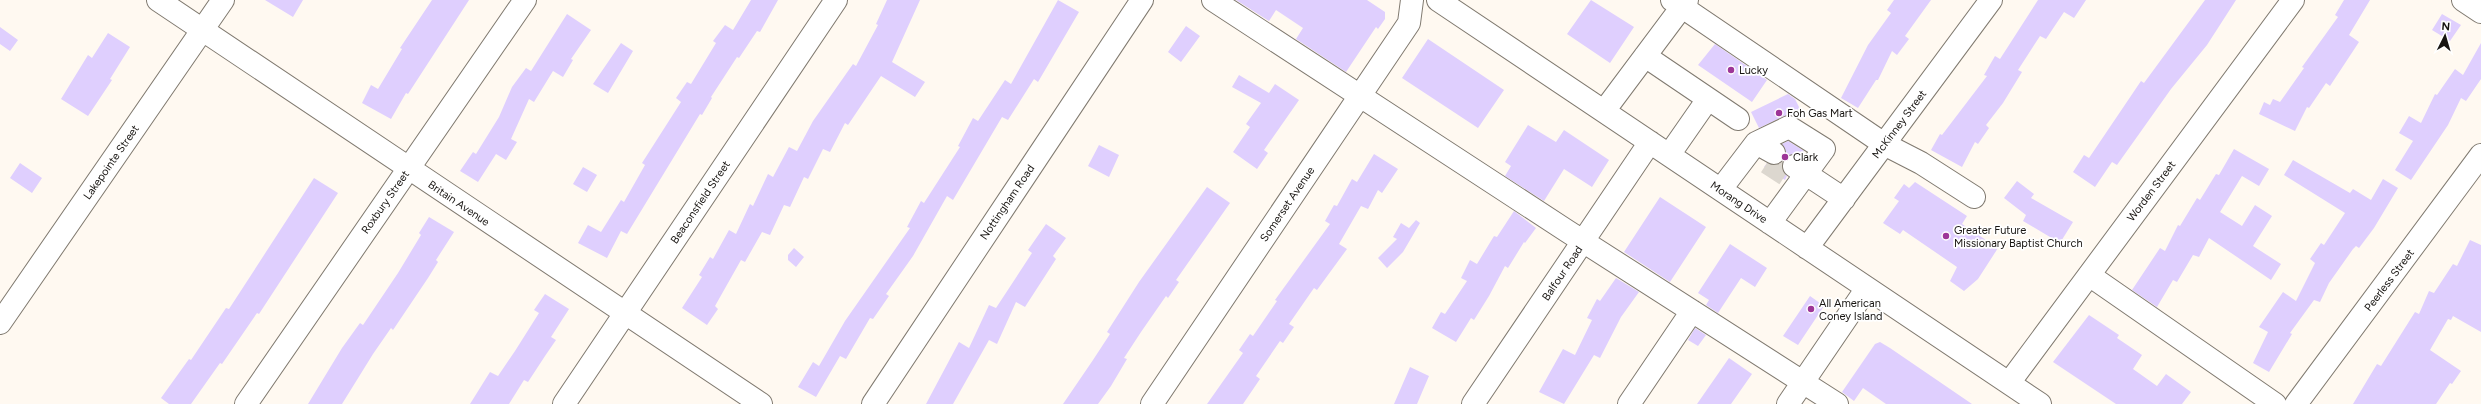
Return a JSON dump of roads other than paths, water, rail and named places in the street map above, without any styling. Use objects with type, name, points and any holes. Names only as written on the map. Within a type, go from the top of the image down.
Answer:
[{"type":"street","name":"Britain Avenue","points":[[158,0],[624,314],[761,404]]},
{"type":"street","name":"Lakepointe Street","points":[[0,323],[223,0]]},
{"type":"street","name":"Roxbury Street","points":[[246,404],[525,0]]},
{"type":"street","name":"Beaconsfield Street","points":[[564,404],[836,0]]},
{"type":"street","name":"Nottingham Road","points":[[873,404],[1142,0]]},
{"type":"street","points":[[1213,0],[1583,242],[1837,404]]},
{"type":"street","name":"Somerset Avenue","points":[[1152,404],[1409,24],[1412,0]]},
{"type":"street","name":"Morang Drive","points":[[1438,0],[2040,404]]},
{"type":"street","name":"McKinney Street","points":[[1807,248],[1991,0]]},
{"type":"street","name":"Worden Street","points":[[2009,383],[2293,0]]},
{"type":"street","points":[[2463,0],[2481,12]]},
{"type":"street","points":[[1604,111],[1645,56],[1680,2],[1884,144],[1921,163],[1974,197]]},
{"type":"street","points":[[1645,56],[1738,119]]},
{"type":"street","points":[[1669,155],[1708,99]]},
{"type":"street","points":[[1721,190],[1789,127],[1824,149],[1796,175],[1770,223]]},
{"type":"street","name":"Balfour Road","points":[[1473,404],[1650,142]]},
{"type":"street","name":"Peerless Street","points":[[2296,404],[2481,155]]},
{"type":"street","points":[[1796,175],[1844,199]]},
{"type":"street","points":[[2089,275],[2275,404]]},
{"type":"street","points":[[1788,404],[1867,288]]},
{"type":"street","points":[[1629,404],[1692,311]]},
{"type":"tunnel","points":[[1767,163],[1787,176]]},
{"type":"place","name":"Lucky","points":[[1731,70]]},
{"type":"place","name":"Foh Gas Mart","points":[[1779,113]]},
{"type":"place","name":"Clark","points":[[1785,157]]},
{"type":"place","name":"Greater Future Missionary Baptist Church","points":[[1946,236]]},
{"type":"place","name":"All American Coney Island","points":[[1811,309]]}]
